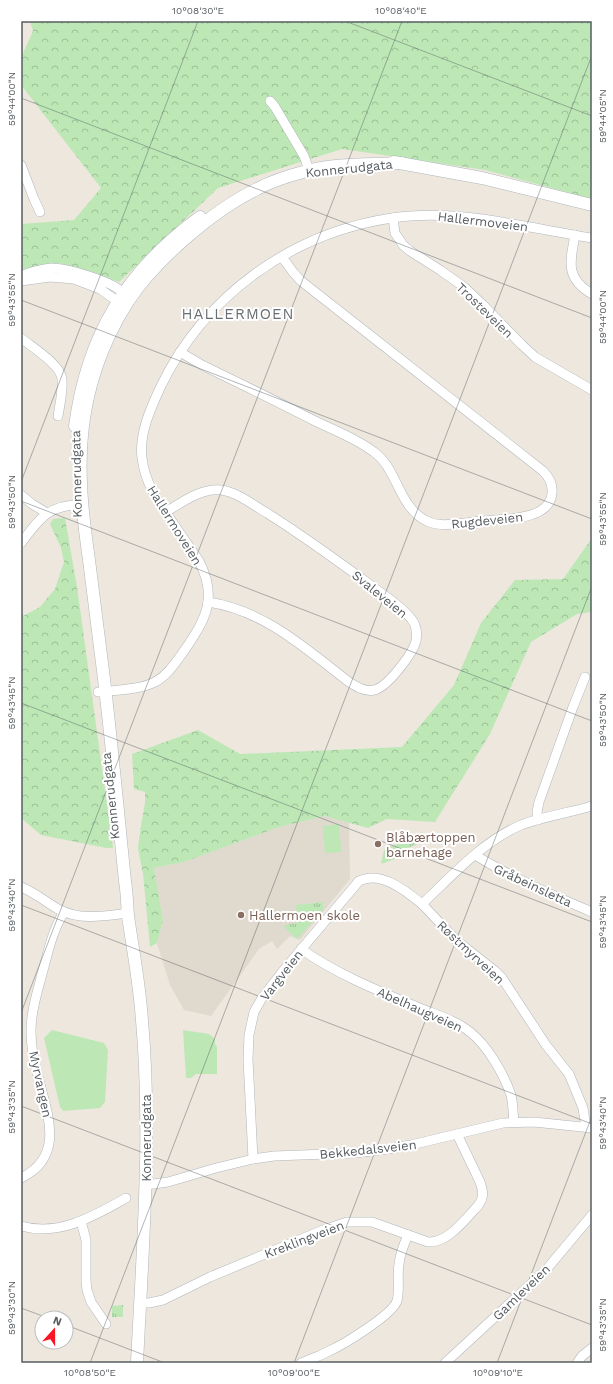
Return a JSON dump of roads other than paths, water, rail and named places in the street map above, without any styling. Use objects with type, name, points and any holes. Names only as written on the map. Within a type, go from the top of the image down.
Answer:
[{"type":"main road","name":"Konnerudgata","points":[[137,1363],[146,1185],[146,1074],[140,998],[128,913],[112,750],[102,692],[78,505],[73,480],[74,433],[79,397],[97,340],[137,276],[169,242],[235,192],[275,173],[308,167],[341,158],[371,157],[450,171],[592,204]]},
{"type":"street","points":[[270,101],[304,156],[308,167]]},
{"type":"street","points":[[21,165],[40,212]]},
{"type":"street","name":"Hallermoveien","points":[[102,692],[145,685],[154,682],[167,674],[195,633],[206,612],[208,589],[204,571],[148,483],[143,467],[141,448],[145,425],[165,378],[180,352],[210,313],[220,303],[252,275],[282,257],[325,235],[366,223],[393,218],[430,215],[467,217],[592,238]]},
{"type":"street","name":"Trosteveien","points":[[393,218],[395,233],[403,245],[464,287],[536,357],[592,390]]},
{"type":"street","points":[[575,235],[571,258],[571,270],[573,277],[577,283],[592,294]]},
{"type":"street","name":"Rugdeveien","points":[[180,352],[202,365],[345,435],[374,451],[386,462],[409,506],[428,522],[449,524],[520,517],[538,513],[544,509],[551,499],[552,488],[548,476],[543,471],[301,281],[282,257]]},
{"type":"street","points":[[21,276],[38,270],[62,269],[75,271],[104,282],[123,299]]},
{"type":"street","points":[[21,281],[50,277],[74,279],[123,299]]},
{"type":"street","points":[[21,338],[55,365],[60,372],[62,379],[58,416]]},
{"type":"street","name":"Svaleveien","points":[[166,512],[199,493],[221,490],[234,494],[262,510],[334,558],[400,608],[414,622],[417,633],[416,640],[414,647],[407,658],[387,684],[379,689],[367,691],[349,682],[266,621],[230,606],[208,602]]},
{"type":"street","points":[[21,495],[47,513]]},
{"type":"street","points":[[21,543],[47,513],[61,506],[78,505]]},
{"type":"street","points":[[538,820],[537,812],[539,802],[585,677]]},
{"type":"street","points":[[422,904],[486,845],[509,831],[538,820],[592,806]]},
{"type":"street","name":"Gråbeinsletta","points":[[475,855],[492,866],[547,893],[592,912]]},
{"type":"street","name":"Vargveien","points":[[253,1159],[248,1059],[249,1035],[257,1006],[262,998],[355,885],[364,879],[376,878],[394,884],[422,904]]},
{"type":"street","points":[[21,886],[64,912],[88,917],[128,913]]},
{"type":"street","name":"Røstmyrveien","points":[[422,904],[457,941],[502,978],[546,1045],[569,1074],[589,1127]]},
{"type":"street","name":"Myrvangen","points":[[21,1178],[32,1173],[38,1166],[46,1155],[50,1142],[49,1119],[34,1059],[31,1032],[35,1000],[51,940],[55,928],[64,912]]},
{"type":"street","name":"Abelhaugveien","points":[[301,949],[327,966],[454,1022],[471,1032],[491,1058],[505,1083],[511,1096],[514,1122]]},
{"type":"street","name":"Bekkedalsveien","points":[[146,1185],[168,1182],[253,1159],[274,1156],[355,1153],[411,1146],[503,1123],[558,1124],[589,1127]]},
{"type":"street","name":"Kreklingveien","points":[[140,1303],[156,1302],[239,1265],[323,1230],[347,1222],[372,1222],[428,1242],[443,1239],[482,1201],[483,1190],[457,1134]]},
{"type":"street","points":[[21,1226],[39,1230],[66,1226],[81,1221],[126,1198]]},
{"type":"street","name":"Gamleveien","points":[[445,1363],[546,1270],[592,1215]]},
{"type":"street","points":[[81,1221],[86,1240],[87,1290],[91,1302],[106,1324]]},
{"type":"street","points":[[301,1363],[338,1347],[355,1337],[394,1306],[398,1296],[399,1264],[403,1247],[408,1235]]},
{"type":"street","points":[[577,1363],[582,1356],[592,1348]]},
{"type":"place","name":"Blåbærtoppen barnehage","points":[[378,844]]},
{"type":"place","name":"Hallermoen skole","points":[[241,915]]},
{"type":"district","name":"HALLERMOEN","points":[[238,314]]}]
